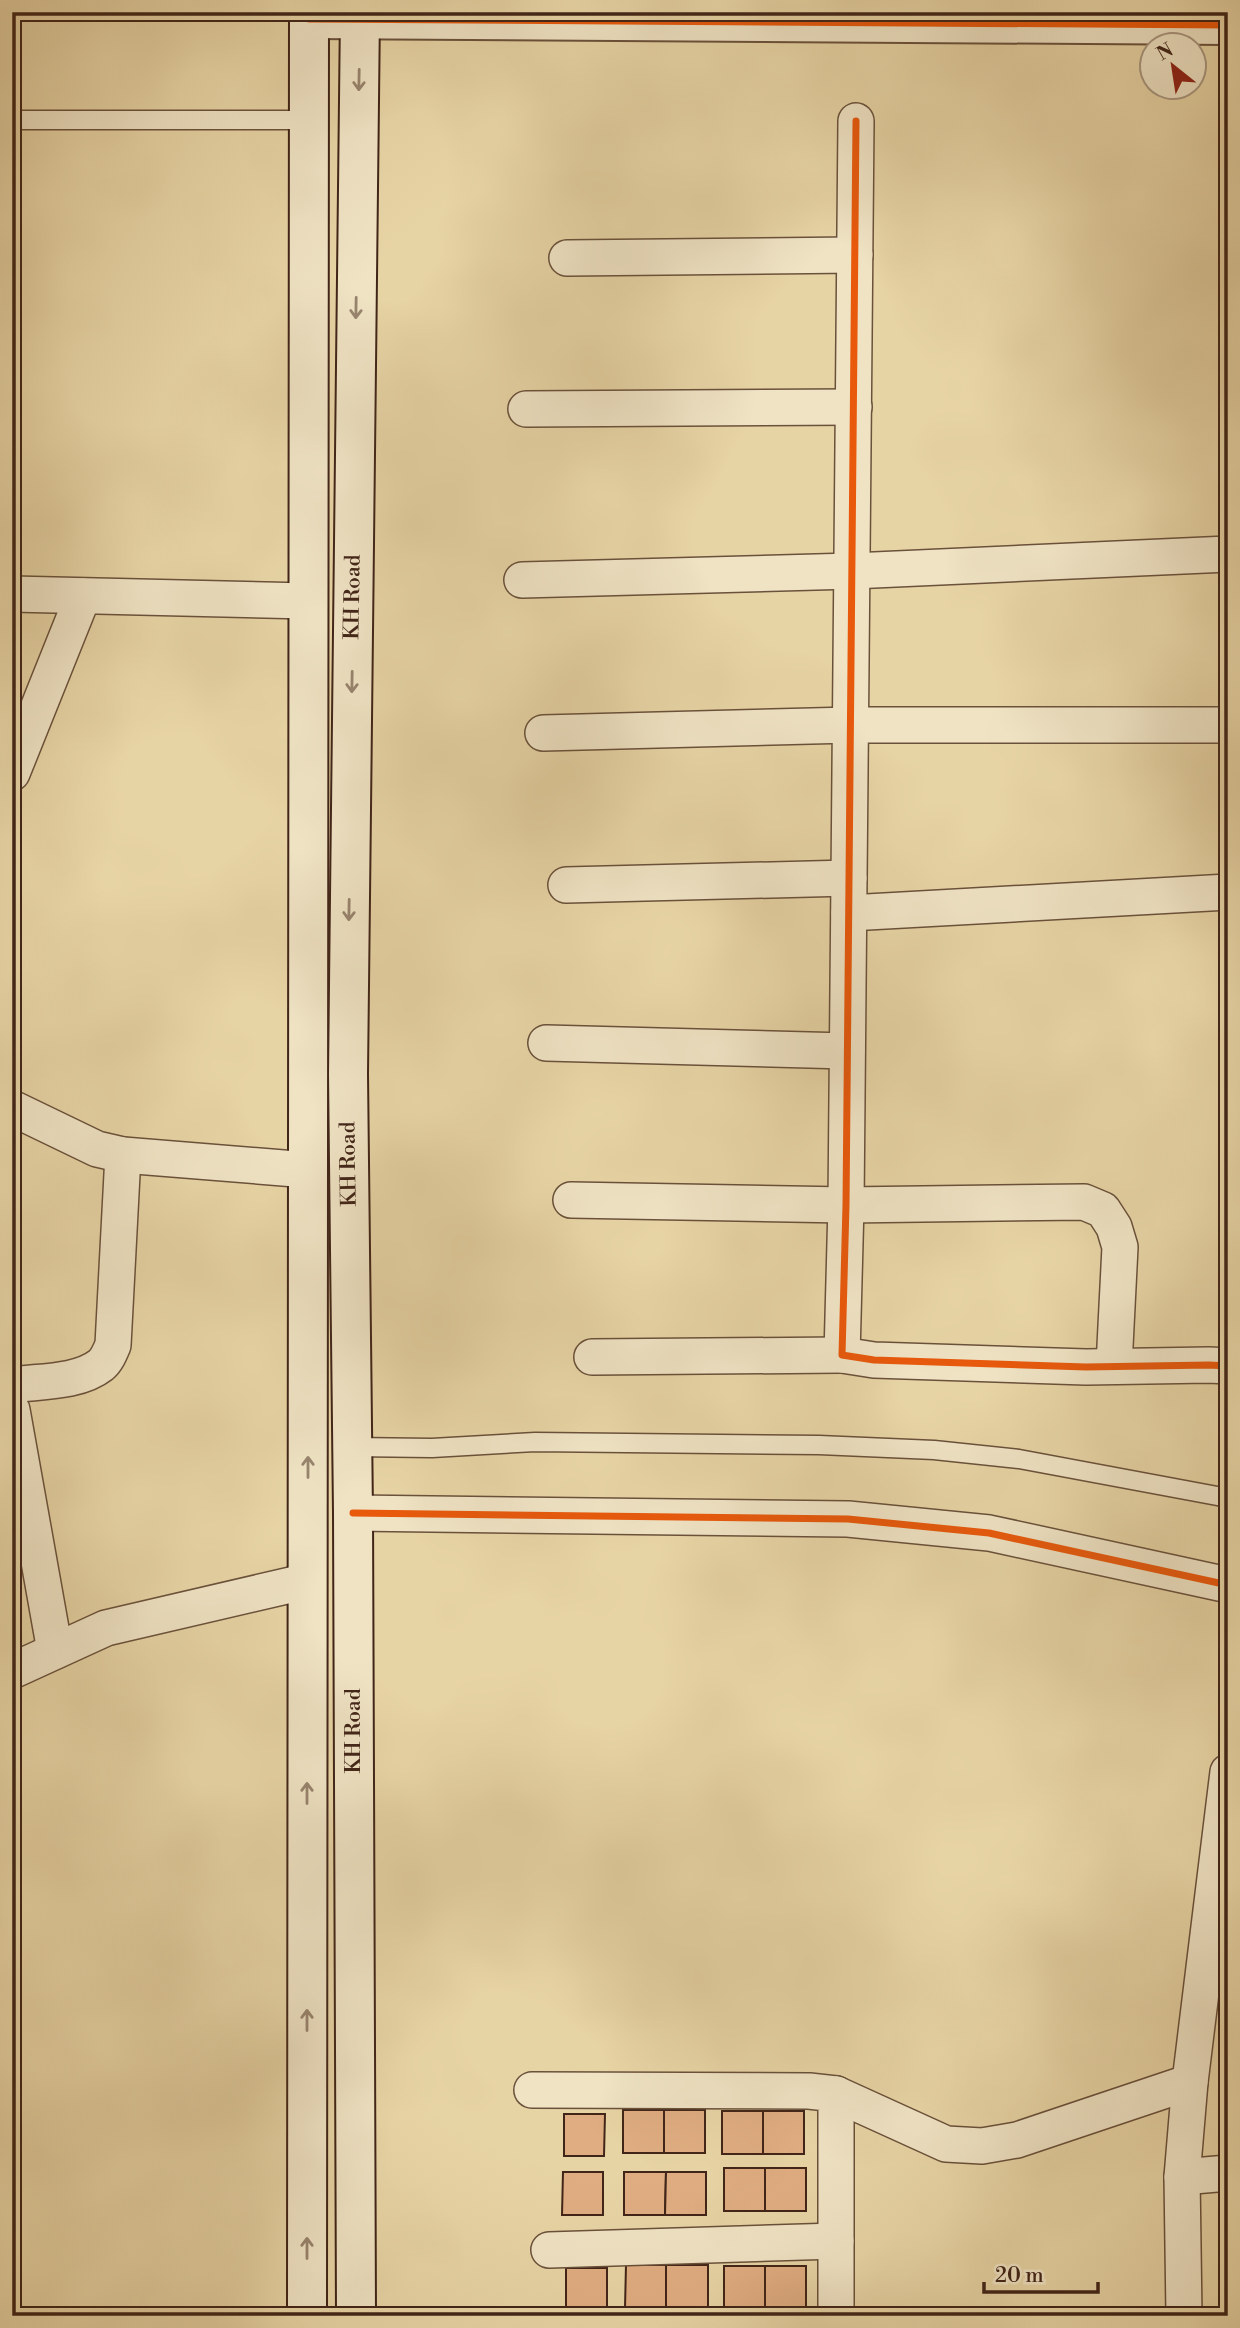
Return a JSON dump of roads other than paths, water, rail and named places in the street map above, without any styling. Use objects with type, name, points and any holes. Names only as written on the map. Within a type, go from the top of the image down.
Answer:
[{"type":"main road","points":[[309,16],[1228,25]]},
{"type":"main road","name":"KH Road","points":[[307,2316],[309,16]]},
{"type":"main road","name":"KH Road","points":[[356,2316],[353,1513],[348,1074],[360,16]]},
{"type":"main road","points":[[308,1513],[353,1513]]},
{"type":"street","points":[[842,1355],[846,1205],[856,121]]},
{"type":"street","points":[[567,258],[855,255]]},
{"type":"street","points":[[526,408],[854,407]]},
{"type":"street","points":[[522,580],[852,571],[1228,554]]},
{"type":"street","points":[[12,594],[308,601]]},
{"type":"street","points":[[12,773],[83,596]]},
{"type":"street","points":[[543,733],[851,725],[1228,725]]},
{"type":"street","points":[[566,885],[849,878]]},
{"type":"street","points":[[849,913],[1228,892]]},
{"type":"street","points":[[546,1043],[847,1051]]},
{"type":"street","points":[[12,1108],[97,1149],[123,1155],[308,1170]]},
{"type":"street","points":[[12,1385],[71,1377],[90,1371],[104,1363],[113,1345],[123,1155]]},
{"type":"street","points":[[571,1200],[846,1205],[1084,1202],[1102,1210],[1114,1227],[1120,1247],[1114,1366]]},
{"type":"street","points":[[592,1357],[842,1355],[874,1360],[1228,1366]]},
{"type":"street","points":[[12,1410],[55,1651]]},
{"type":"street","points":[[353,1513],[848,1519],[989,1533],[1228,1585]]},
{"type":"street","points":[[12,1671],[106,1628],[308,1581]]},
{"type":"street","points":[[1184,2316],[1182,2177],[1190,2082],[1228,1772]]},
{"type":"street","points":[[532,2091],[809,2091],[836,2094],[946,2144],[982,2146],[1017,2140],[1190,2082]]},
{"type":"street","points":[[836,2094],[836,2316]]},
{"type":"street","points":[[1182,2177],[1228,2173]]},
{"type":"street","points":[[549,2250],[836,2241]]},
{"type":"lane","points":[[12,120],[309,120]]},
{"type":"lane","points":[[352,1447],[432,1448],[562,1442],[819,1445],[934,1450],[1019,1459],[1228,1498]]}]
